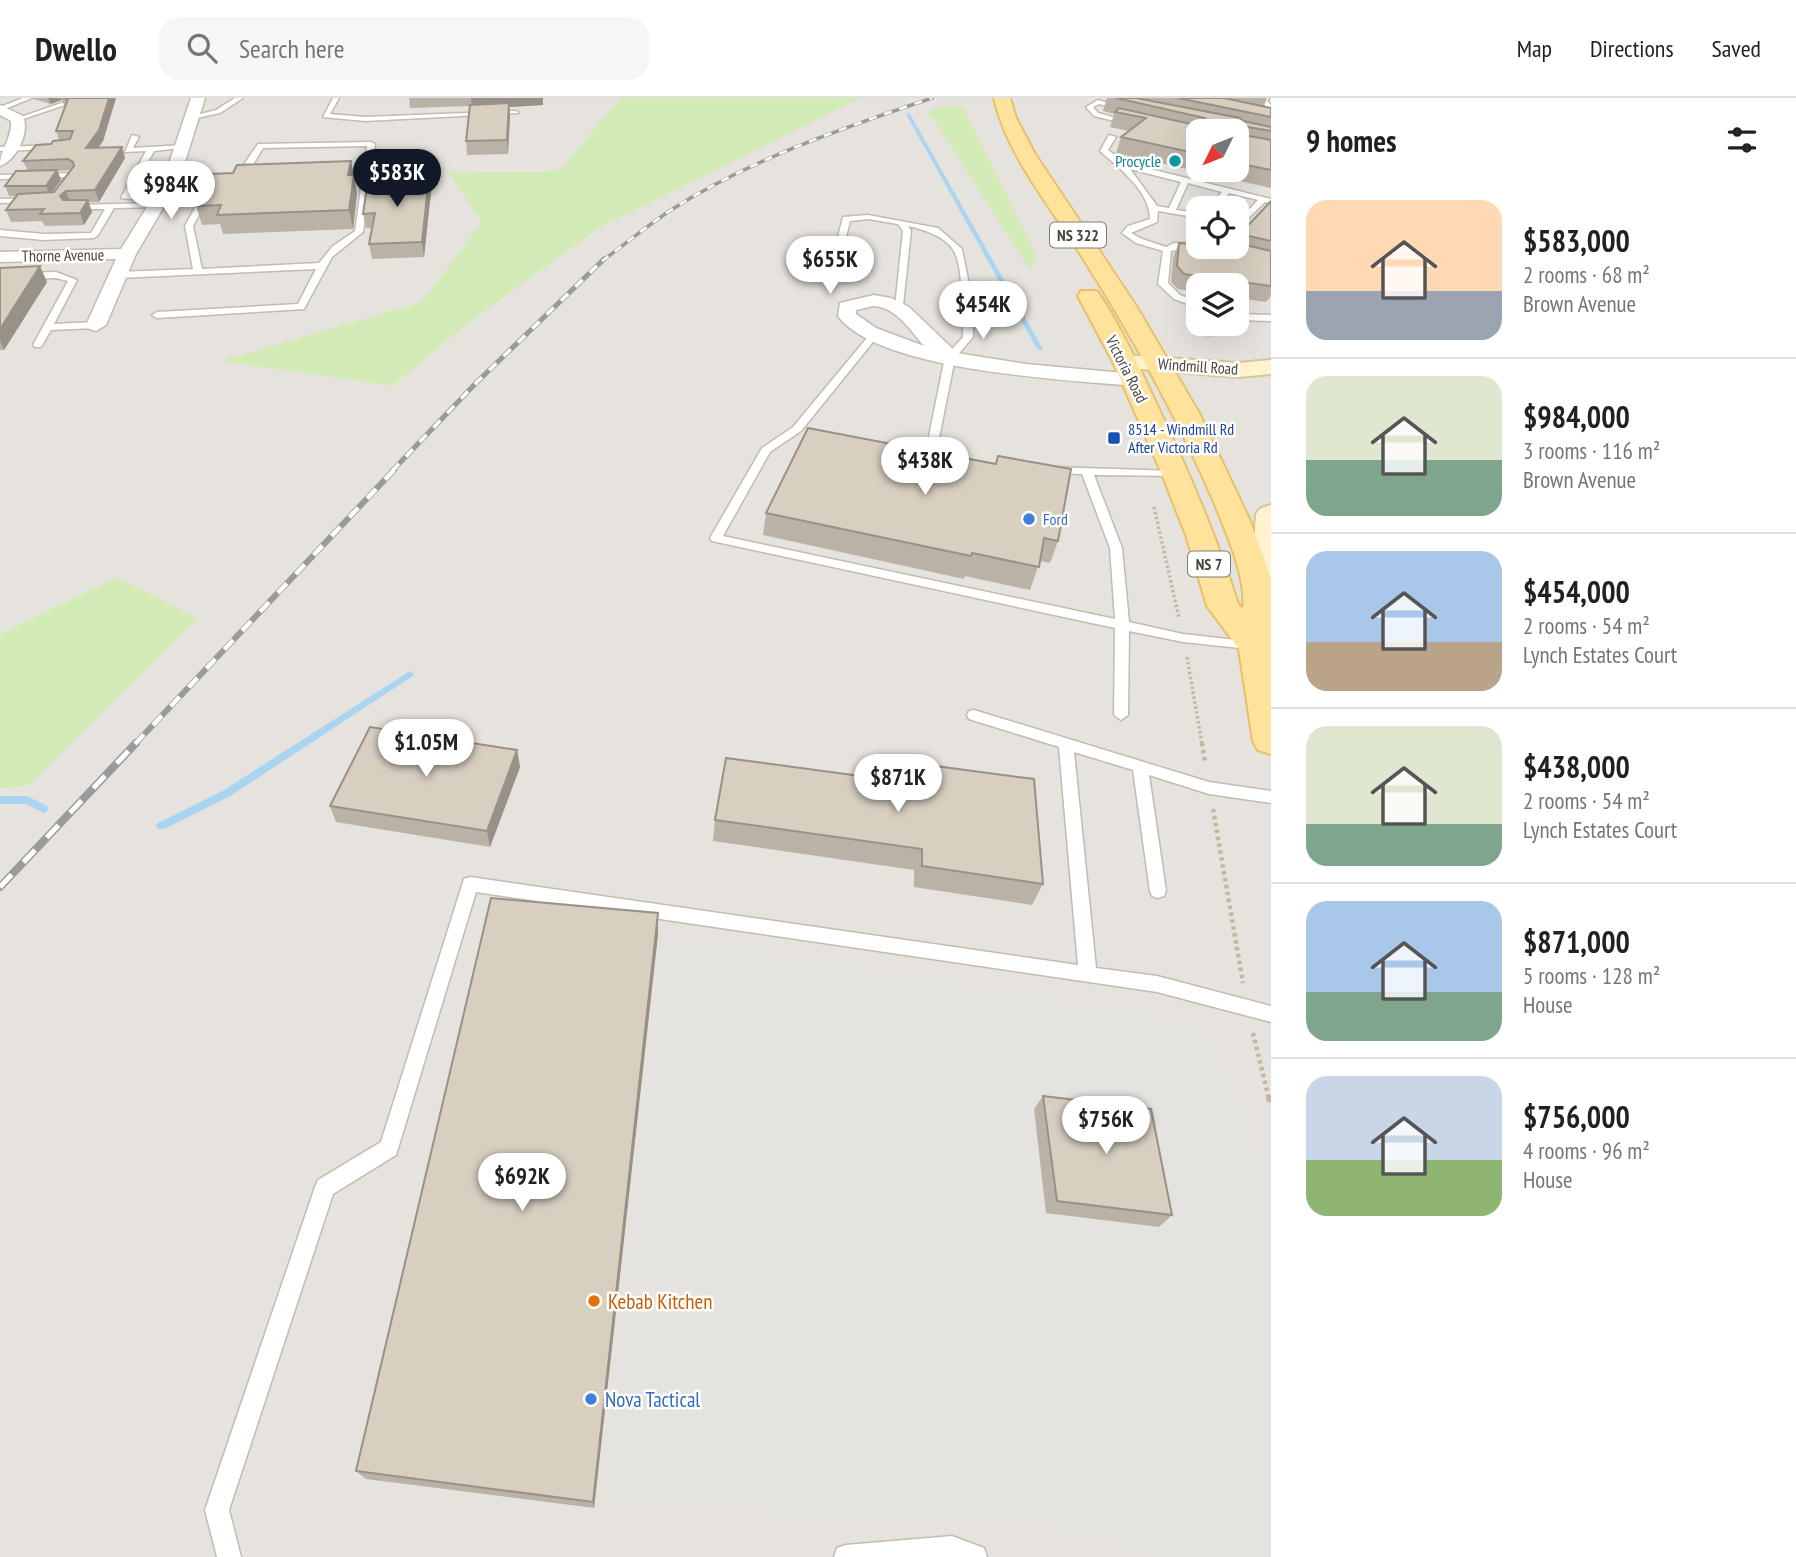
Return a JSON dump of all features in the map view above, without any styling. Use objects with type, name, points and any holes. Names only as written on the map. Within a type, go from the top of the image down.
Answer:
[{"type":"main road","name":"Victoria Road","points":[[1002,101],[1007,118],[1027,154],[1164,373],[1215,474],[1257,581]]},
{"type":"main road","points":[[987,120],[1012,167]]},
{"type":"main road","name":"Victoria Road","points":[[1078,279],[1130,371],[1200,535],[1223,606],[1255,647]]},
{"type":"main road","name":"Windmill Road","points":[[1164,373],[1271,367]]},
{"type":"main road","points":[[1130,371],[1271,388]]},
{"type":"main road","name":"NS 7","points":[[1271,514],[1269,545],[1257,581],[1260,608],[1255,647],[1271,741]]},
{"type":"street","points":[[96,325],[127,254],[171,181],[198,98]]},
{"type":"street","points":[[0,109],[18,119],[20,130],[5,149],[0,161]]},
{"type":"street","name":"Thorne Avenue","points":[[0,257],[127,254]]},
{"type":"street","points":[[950,357],[929,340],[898,305],[886,301],[863,301],[847,307],[847,316],[855,325],[874,335],[911,348],[950,357],[1010,366],[1130,371]]},
{"type":"lane","points":[[0,109],[29,98]]},
{"type":"lane","points":[[18,119],[83,98]]},
{"type":"lane","points":[[192,117],[219,112],[240,98]]},
{"type":"lane","points":[[336,98],[326,116],[365,119],[516,113]]},
{"type":"lane","points":[[1080,98],[1139,111]]},
{"type":"lane","points":[[1257,127],[1266,119],[1269,107],[1264,101],[1266,98]]},
{"type":"lane","points":[[1098,102],[1089,107],[1096,116],[1135,124]]},
{"type":"lane","points":[[1254,117],[1266,119]]},
{"type":"lane","points":[[135,137],[128,150],[184,147]]},
{"type":"lane","points":[[1112,137],[1104,151],[1123,165],[1154,208],[1154,220],[1131,228],[1126,233],[1139,241],[1167,250],[1174,246],[1186,246]]},
{"type":"lane","points":[[157,314],[301,307],[315,285],[320,266],[336,244],[359,232],[371,144],[261,146],[243,175],[236,180],[225,181]]},
{"type":"lane","points":[[312,154],[315,145]]},
{"type":"lane","points":[[5,149],[60,147]]},
{"type":"lane","points":[[151,149],[125,198],[161,201]]},
{"type":"lane","points":[[1123,165],[1186,180],[1172,210]]},
{"type":"lane","points":[[355,171],[368,171]]},
{"type":"lane","points":[[243,175],[256,174]]},
{"type":"lane","points":[[0,187],[4,177],[72,175],[56,197]]},
{"type":"lane","points":[[133,183],[171,181]]},
{"type":"lane","points":[[1194,182],[1267,200]]},
{"type":"lane","points":[[198,271],[189,226],[213,183]]},
{"type":"lane","points":[[1223,196],[1228,191]]},
{"type":"lane","points":[[0,201],[16,197]]},
{"type":"lane","points":[[0,201],[44,200],[33,197]]},
{"type":"lane","points":[[1249,216],[1267,200]]},
{"type":"lane","points":[[70,207],[161,201]]},
{"type":"lane","points":[[0,233],[44,237],[94,236],[111,206]]},
{"type":"lane","points":[[1154,208],[1186,213]]},
{"type":"lane","points":[[834,269],[846,219],[868,217],[935,230],[959,251],[968,305],[968,337],[950,357],[937,457],[918,453]]},
{"type":"lane","points":[[898,305],[907,231],[901,222]]},
{"type":"lane","points":[[1167,250],[1163,284],[1177,298],[1186,301]]},
{"type":"lane","points":[[118,275],[320,266]]},
{"type":"lane","points":[[0,277],[56,275],[73,280],[38,345]]},
{"type":"lane","points":[[1249,317],[1271,318]]},
{"type":"lane","points":[[48,327],[96,325]]},
{"type":"lane","points":[[874,335],[797,429],[766,450],[716,538],[1184,638],[1255,647]]},
{"type":"lane","points":[[797,429],[811,431]]},
{"type":"lane","points":[[1039,470],[1175,474]]},
{"type":"lane","points":[[1087,472],[1116,548],[1122,623],[1121,715]]},
{"type":"lane","points":[[974,715],[1209,788],[1271,797]]},
{"type":"lane","points":[[1066,744],[1088,974]]},
{"type":"lane","points":[[1140,766],[1158,891]]},
{"type":"lane","points":[[229,1557],[217,1510],[325,1187],[389,1148],[470,884],[1157,985],[1271,1014]]},
{"type":"lane","points":[[846,1557],[951,1548],[975,1557]]},
{"type":"path","points":[[1154,505],[1184,638],[1248,1008],[1271,1106]]},
{"type":"shaded area","points":[[0,98],[621,98],[560,171],[448,174],[483,222],[422,302],[222,361],[392,386],[467,324],[602,226],[861,98],[1271,98],[1271,1557],[0,1557],[0,789],[29,785],[117,577],[0,634]]},
{"type":"shaded area","points":[[664,933],[1200,1020],[1224,1065],[1271,1208],[1271,1557],[1153,1557],[1007,1520],[606,1511]]},
{"type":"green space","points":[[621,98],[861,98],[602,226],[467,324],[392,386],[220,361],[422,302],[482,222],[448,173],[559,171]]},
{"type":"green space","points":[[958,105],[965,111],[1037,256],[1030,270],[933,118],[927,113],[940,107]]},
{"type":"green space","points":[[117,577],[198,618],[29,785],[0,789],[0,634]]},
{"type":"building","points":[[63,98],[109,98],[99,130],[86,148],[122,147],[95,190],[66,191],[60,196],[63,200],[88,200],[80,213],[40,214],[44,209],[6,210],[18,194],[54,192],[74,166],[68,159],[23,161],[36,145],[70,139],[73,131],[56,131],[68,99]]},
{"type":"building","points":[[1116,98],[1136,98],[1241,119],[1205,118]]},
{"type":"building","points":[[1178,98],[1224,98],[1271,108],[1271,117]]},
{"type":"building","points":[[509,103],[507,140],[466,141],[470,105]]},
{"type":"building","points":[[1119,108],[1186,123],[1186,151],[1121,137],[1146,118],[1115,112]]},
{"type":"building","points":[[1250,122],[1271,127],[1271,131],[1250,127]]},
{"type":"building","points":[[1250,136],[1271,140],[1271,170],[1250,166]]},
{"type":"building","points":[[351,161],[348,175],[354,175],[349,210],[217,215],[221,205],[196,206],[210,174],[233,173],[237,165]]},
{"type":"building","points":[[57,170],[46,186],[5,186],[16,171]]},
{"type":"building","points":[[429,177],[422,242],[369,244],[375,213],[363,214],[368,179]]},
{"type":"building","points":[[1271,201],[1271,241],[1249,236],[1249,224]]},
{"type":"building","points":[[1179,243],[1186,244],[1186,259],[1249,259],[1249,246],[1271,251],[1271,286],[1249,283],[1249,273],[1186,274],[1177,266]]},
{"type":"building","points":[[40,266],[0,329],[0,268]]},
{"type":"building","points":[[808,428],[996,464],[998,456],[1071,469],[1058,541],[1044,538],[1039,567],[972,553],[971,556],[766,513]]},
{"type":"building","points":[[370,727],[517,750],[487,831],[330,806]]},
{"type":"building","points":[[726,758],[935,786],[935,766],[1034,779],[1043,884],[922,866],[922,849],[715,820]]},
{"type":"building","points":[[491,898],[658,913],[593,1502],[356,1471]]},
{"type":"building","points":[[1043,1096],[1151,1109],[1172,1215],[1057,1201]]},
{"type":"waterway","points":[[908,114],[1040,349]]},
{"type":"waterway","points":[[161,826],[227,793],[410,674]]},
{"type":"waterway","points":[[0,800],[27,800],[44,809]]},
{"type":"railway","points":[[602,261],[671,210],[733,175],[831,133],[932,98]]},
{"type":"railway","points":[[392,471],[476,383],[604,259]]},
{"type":"railway","points":[[135,744],[394,470]]},
{"type":"railway","points":[[0,887],[136,743]]},
{"type":"place","name":"Procycle","points":[[1175,161]]},
{"type":"place","name":"8514 - Windmill Rd After Victoria Rd","points":[[1114,438]]},
{"type":"place","name":"Ford","points":[[1029,519]]},
{"type":"place","name":"Kebab Kitchen","points":[[594,1301]]},
{"type":"place","name":"Nova Tactical","points":[[591,1399]]}]
